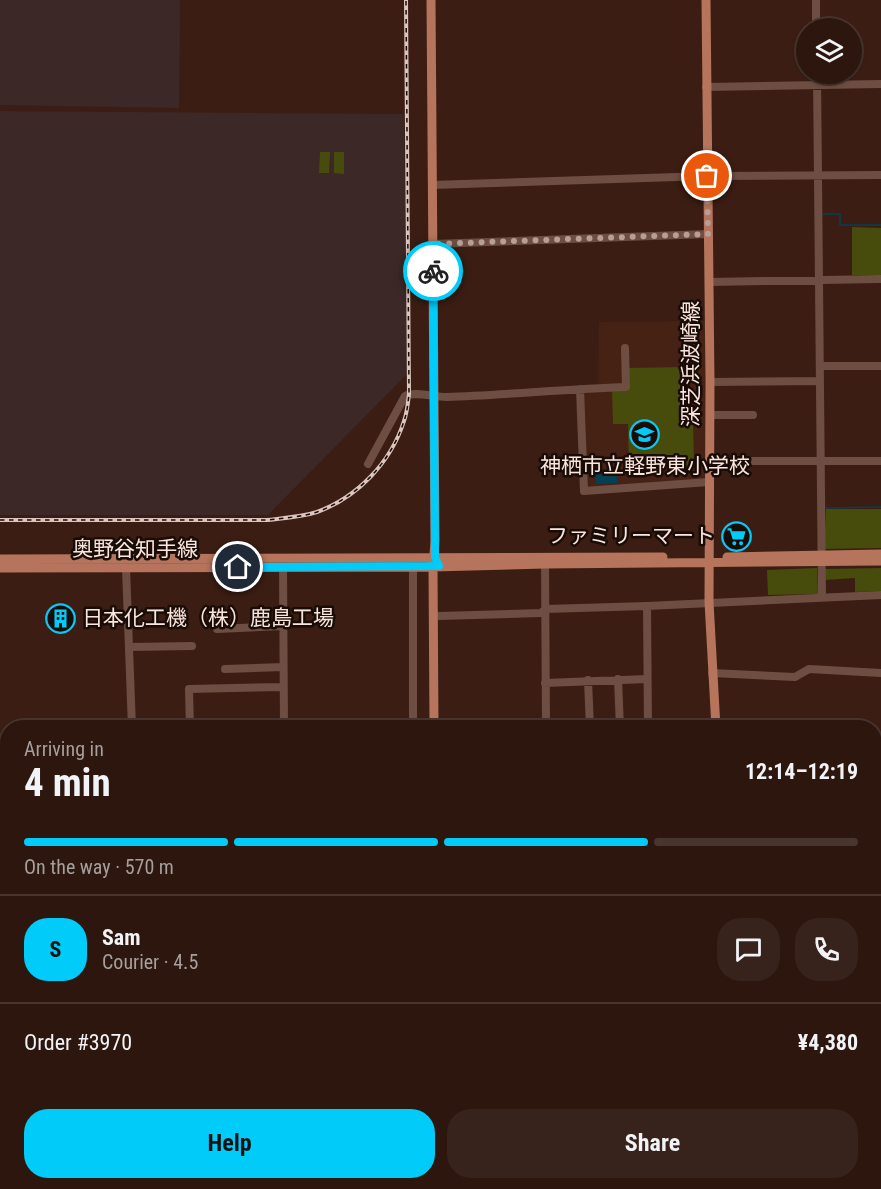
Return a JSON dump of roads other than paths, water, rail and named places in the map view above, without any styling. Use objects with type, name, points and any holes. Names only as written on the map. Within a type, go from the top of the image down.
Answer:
[{"type":"main road","points":[[431,0],[436,563],[434,720]]},
{"type":"main road","name":"深芝浜波崎線","points":[[706,0],[710,382],[709,602],[715,720]]},
{"type":"main road","name":"奥野谷知手線","points":[[821,559],[881,555]]},
{"type":"main road","name":"奥野谷知手線","points":[[0,559],[545,564],[709,560]]},
{"type":"main road","name":"奥野谷知手線","points":[[0,567],[413,567],[436,563],[821,559],[881,561]]},
{"type":"main road","points":[[436,563],[440,720]]},
{"type":"street","points":[[816,0],[816,18]]},
{"type":"street","points":[[706,87],[881,84]]},
{"type":"street","points":[[817,85],[822,597]]},
{"type":"street","points":[[432,185],[707,176],[881,175]]},
{"type":"street","points":[[433,244],[708,234]]},
{"type":"street","points":[[709,282],[881,279]]},
{"type":"street","points":[[368,464],[405,396],[410,394],[434,397],[485,396],[626,387],[625,348]]},
{"type":"street","points":[[820,366],[881,366]]},
{"type":"street","points":[[710,382],[820,381]]},
{"type":"street","points":[[580,389],[584,491],[709,482]]},
{"type":"street","points":[[710,415],[753,415]]},
{"type":"street","points":[[710,461],[881,461]]},
{"type":"street","points":[[545,564],[546,720]]},
{"type":"street","points":[[283,567],[284,720]]},
{"type":"street","points":[[413,567],[413,720]]},
{"type":"street","points":[[126,568],[132,720]]},
{"type":"street","points":[[439,616],[541,614],[545,609],[881,595]]},
{"type":"street","points":[[647,606],[648,720]]},
{"type":"street","points":[[217,628],[283,626]]},
{"type":"street","points":[[130,646],[192,646]]},
{"type":"street","points":[[225,669],[283,667]]},
{"type":"street","points":[[712,673],[795,677],[809,669],[881,673]]},
{"type":"street","points":[[618,679],[620,720]]},
{"type":"street","points":[[545,683],[647,679]]},
{"type":"street","points":[[588,680],[590,720]]},
{"type":"street","points":[[190,720],[189,689],[283,687]]},
{"type":"water","points":[[617,470],[617,483],[596,484],[595,471]]},
{"type":"waterway","points":[[823,214],[840,214],[840,225],[881,225]]},
{"type":"waterway","points":[[825,508],[881,507]]},
{"type":"railway","points":[[0,520],[267,520],[292,517],[317,512],[346,497],[382,464],[398,436],[406,415],[409,394],[406,0]]},
{"type":"place","name":"神栖市立軽野東小学校","points":[[645,435]]},
{"type":"place","name":"ファミリーマート","points":[[736,536]]},
{"type":"place","name":"日本化工機（株）鹿島工場","points":[[61,618]]}]
